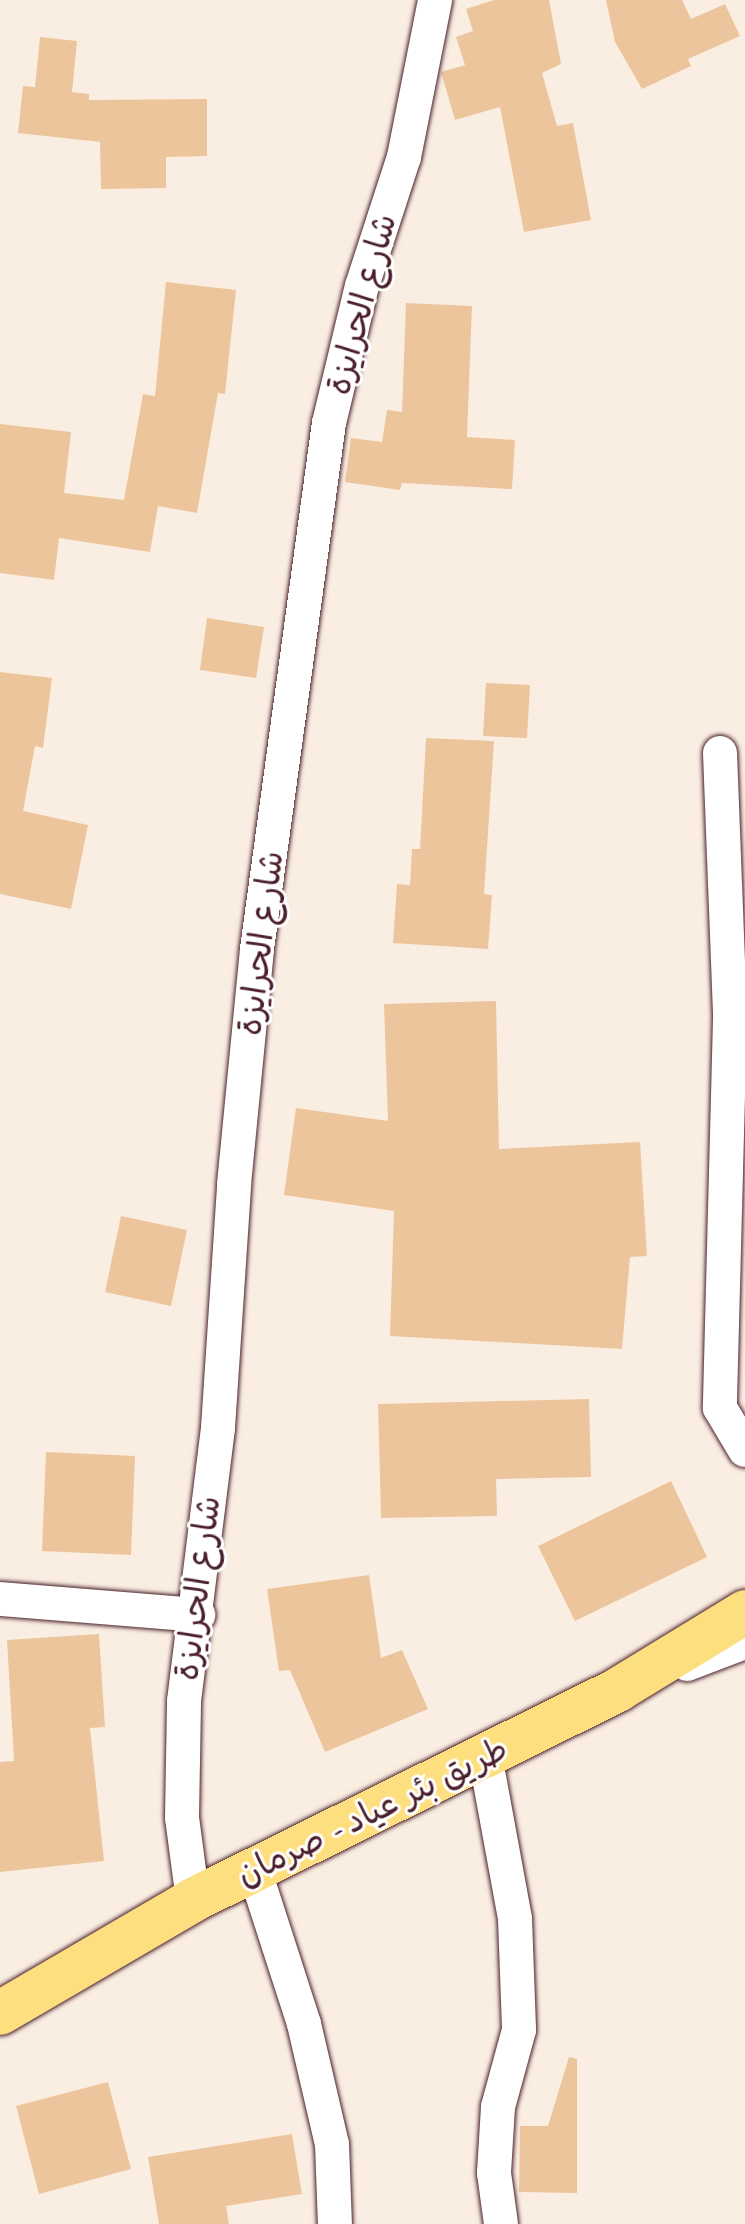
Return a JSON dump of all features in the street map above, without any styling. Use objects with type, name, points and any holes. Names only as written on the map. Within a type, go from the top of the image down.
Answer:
[{"type":"highway","name":"طريق بئر عياد - صرمان","points":[[0,2013],[193,1900],[619,1689],[745,1612]]},
{"type":"street","name":"شارع الحرايزة","points":[[193,1900],[182,1818],[184,1701],[198,1615],[230,1303],[234,1184],[257,949],[315,511],[362,286],[404,157],[435,0]]},
{"type":"street","points":[[720,753],[730,1019],[720,1408],[745,1450]]},
{"type":"street","points":[[0,1599],[198,1615]]},
{"type":"street","points":[[619,1689],[745,1642]]},
{"type":"street","points":[[485,1755],[515,1919],[519,2030],[498,2107],[494,2173],[501,2224]]},
{"type":"street","points":[[254,1869],[304,2024],[332,2144],[335,2224]]},
{"type":"building","points":[[494,0],[549,0],[561,64],[542,73],[557,126],[573,123],[591,220],[524,232],[500,107],[455,120],[441,72],[465,65],[456,37],[473,31],[466,9]]},
{"type":"building","points":[[606,0],[682,0],[691,19],[725,4],[740,36],[688,59],[691,66],[642,89],[615,42]]},
{"type":"building","points":[[40,37],[77,41],[72,92],[89,94],[89,100],[207,99],[207,156],[166,157],[166,188],[101,189],[100,142],[18,133],[23,86],[35,87]]},
{"type":"building","points":[[166,282],[236,290],[225,394],[218,393],[197,513],[158,506],[150,552],[59,538],[54,580],[0,573],[0,424],[71,432],[64,493],[124,500],[143,394],[155,396]]},
{"type":"building","points":[[406,303],[472,306],[467,437],[515,440],[512,489],[402,483],[400,490],[345,482],[351,438],[382,442],[387,410],[402,412]]},
{"type":"building","points":[[207,618],[264,627],[256,678],[200,670]]},
{"type":"building","points":[[0,672],[52,678],[43,748],[35,746],[23,811],[88,825],[71,909],[0,894]]},
{"type":"building","points":[[486,683],[530,685],[527,738],[483,736]]},
{"type":"building","points":[[426,738],[494,741],[484,894],[492,895],[488,949],[393,943],[397,884],[410,885],[412,849],[420,849]]},
{"type":"building","points":[[496,1001],[499,1149],[640,1142],[647,1256],[630,1257],[622,1349],[390,1336],[394,1211],[284,1195],[296,1108],[388,1121],[384,1004]]},
{"type":"building","points":[[121,1216],[187,1230],[171,1306],[105,1292]]},
{"type":"building","points":[[589,1399],[591,1477],[496,1479],[497,1516],[381,1518],[378,1404]]},
{"type":"building","points":[[46,1452],[135,1456],[131,1555],[42,1551]]},
{"type":"building","points":[[671,1481],[707,1557],[575,1621],[538,1546]]},
{"type":"building","points":[[369,1575],[381,1658],[402,1650],[428,1709],[325,1752],[290,1670],[279,1671],[267,1589]]},
{"type":"building","points":[[99,1634],[105,1727],[90,1728],[104,1861],[0,1872],[0,1762],[14,1761],[7,1640]]},
{"type":"building","points":[[569,2057],[577,2059],[577,2193],[519,2192],[520,2126],[548,2126]]},
{"type":"building","points":[[108,2082],[131,2169],[39,2194],[16,2106]]},
{"type":"building","points":[[292,2134],[302,2194],[226,2206],[229,2224],[159,2224],[148,2157]]}]
